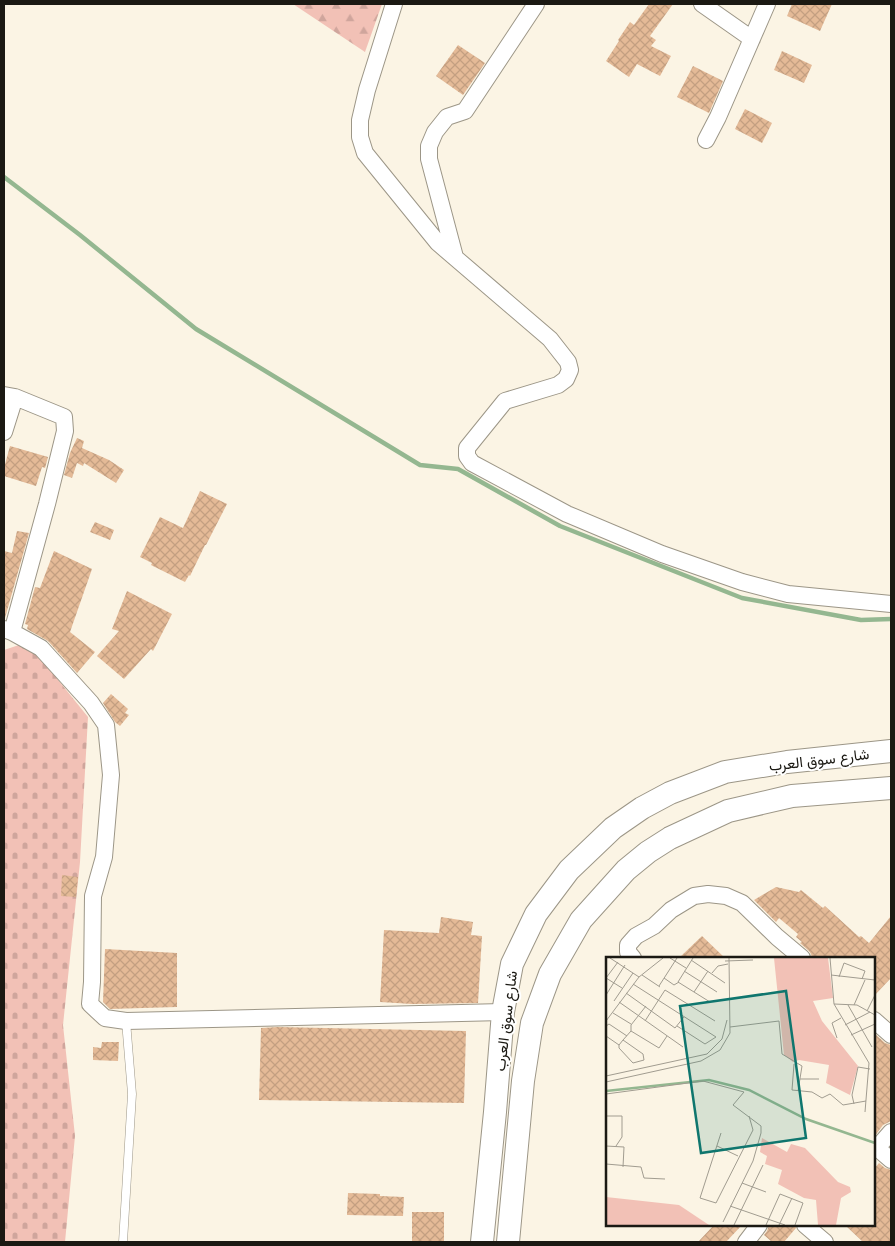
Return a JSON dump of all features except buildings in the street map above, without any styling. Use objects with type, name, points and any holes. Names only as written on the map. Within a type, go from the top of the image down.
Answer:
[{"type":"main road","name":"شارع سوق العرب","points":[[482,1242],[503,1012],[512,964],[536,914],[569,870],[613,828],[642,808],[670,793],[725,772],[787,762],[891,751]]},
{"type":"main road","points":[[508,1242],[523,1081],[532,1023],[550,974],[581,920],[626,870],[648,852],[670,838],[728,810],[792,796],[891,788]]},
{"type":"street","points":[[394,4],[366,90],[360,120],[360,137],[365,153],[438,243],[550,339],[568,362],[570,370],[566,379],[558,385],[505,401],[467,448],[467,456],[472,463],[567,514],[662,554],[742,582],[788,594],[891,604]]},
{"type":"street","points":[[455,257],[429,159],[429,146],[435,132],[447,117],[465,111],[536,4]]},
{"type":"street","points":[[702,4],[752,39]]},
{"type":"street","points":[[706,140],[718,117],[767,4]]},
{"type":"street","points":[[4,432],[9,396],[64,417],[65,431],[48,504],[8,630],[41,648],[91,703],[106,725],[111,775],[104,857],[93,896],[90,1004],[105,1018],[126,1021],[503,1012]]},
{"type":"street","points":[[632,957],[628,952],[628,945],[636,936],[654,926],[671,910],[694,896],[708,894],[726,896],[742,903],[801,957]]},
{"type":"street","points":[[875,1021],[891,1035]]},
{"type":"street","points":[[891,1132],[875,1148],[891,1160]]},
{"type":"street","points":[[746,1242],[758,1226]]},
{"type":"street","points":[[806,1226],[825,1242]]},
{"type":"lane","points":[[123,1242],[132,1094],[126,1021]]},
{"type":"green space","points":[[293,4],[382,4],[365,52]]},
{"type":"green space","points":[[19,645],[38,655],[88,717],[80,862],[63,1025],[75,1136],[65,1242],[4,1242],[4,650]]},
{"type":"waterway","points":[[4,177],[80,235],[196,329],[420,465],[458,469],[560,526],[742,598],[861,620],[891,619]]}]
